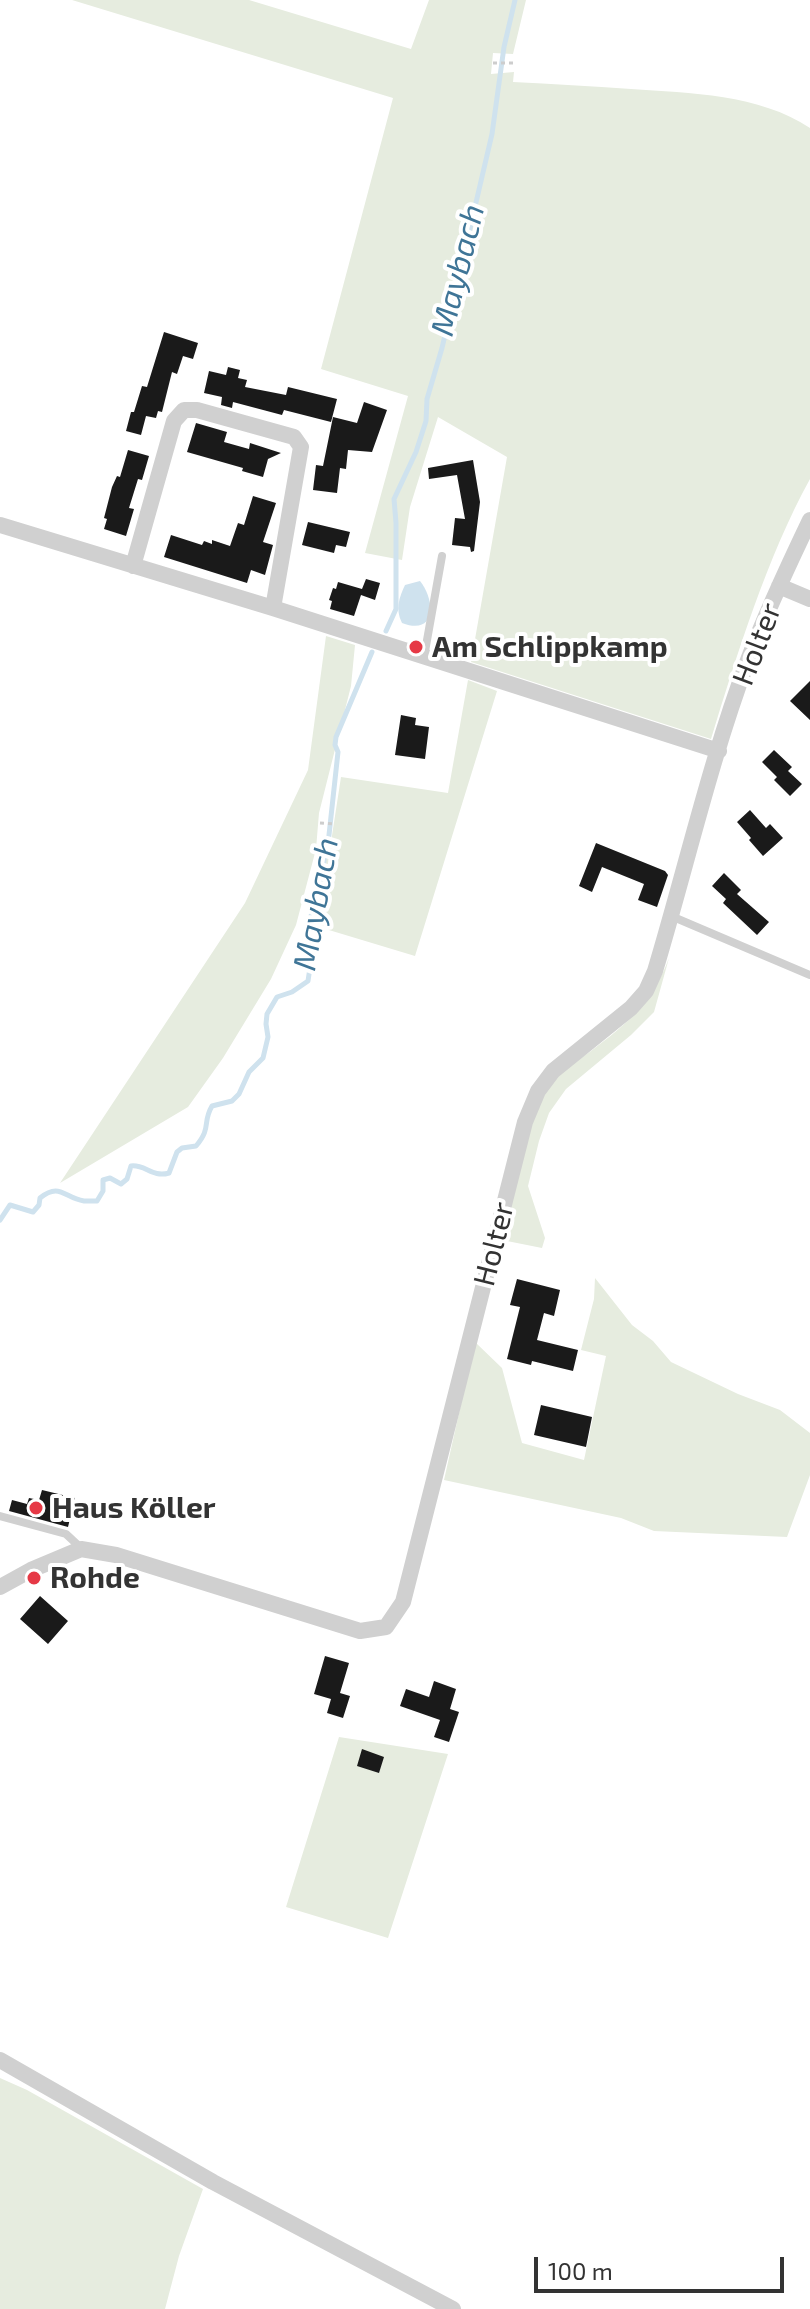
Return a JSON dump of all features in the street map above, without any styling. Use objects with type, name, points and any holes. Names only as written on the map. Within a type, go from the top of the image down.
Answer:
[{"type":"street","points":[[133,566],[174,421],[184,410],[197,410],[294,437],[301,447],[273,608]]},
{"type":"street","name":"Holter","points":[[81,1549],[116,1555],[360,1631],[386,1627],[403,1602],[525,1122],[538,1091],[553,1071],[631,1008],[646,991],[655,971],[748,662],[810,520]]},
{"type":"street","points":[[0,525],[273,608],[719,751]]},
{"type":"street","points":[[779,586],[810,599]]},
{"type":"street","points":[[0,1587],[81,1549]]},
{"type":"street","points":[[0,2060],[213,2182],[453,2309]]},
{"type":"lane","points":[[424,658],[442,556]]},
{"type":"lane","points":[[671,916],[810,975]]},
{"type":"lane","points":[[0,1516],[66,1534],[81,1549]]},
{"type":"path","points":[[493,63],[513,63]]},
{"type":"path","points":[[320,823],[334,824]]},
{"type":"shaded area","points":[[72,0],[249,0],[411,49],[429,0],[526,0],[513,54],[493,53],[491,74],[514,72],[513,82],[724,97],[769,108],[810,128],[810,479],[767,573],[711,739],[471,662],[507,457],[438,417],[410,507],[402,560],[365,553],[408,396],[321,369],[393,98]]},
{"type":"shaded area","points":[[326,636],[355,645],[351,686],[319,813],[316,849],[296,925],[271,979],[223,1058],[188,1107],[60,1183],[245,903],[308,770]]},
{"type":"shaded area","points":[[468,680],[497,691],[415,956],[309,924],[331,842],[341,777],[448,793]]},
{"type":"shaded area","points":[[669,958],[654,1012],[566,1089],[549,1113],[528,1186],[545,1238],[542,1248],[502,1240],[529,1131],[546,1091],[560,1073],[638,1011],[655,988]]},
{"type":"shaded area","points":[[595,1278],[632,1325],[653,1341],[671,1362],[780,1410],[810,1433],[810,1475],[787,1537],[654,1531],[621,1518],[444,1480],[475,1342],[502,1368],[522,1443],[584,1460],[606,1356],[581,1350],[594,1299]]},
{"type":"shaded area","points":[[339,1737],[448,1754],[388,1938],[286,1907]]},
{"type":"shaded area","points":[[0,2078],[27,2090],[203,2189],[179,2256],[165,2309],[0,2309]]},
{"type":"water","points":[[420,581],[429,598],[427,621],[413,626],[402,623],[398,608],[405,585]]},
{"type":"building","points":[[164,332],[198,343],[193,359],[183,356],[177,374],[172,372],[162,412],[158,411],[156,418],[146,416],[141,435],[126,431],[142,386],[147,387]]},
{"type":"building","points":[[228,367],[240,370],[238,378],[247,380],[245,387],[286,395],[288,387],[337,399],[331,422],[284,410],[282,415],[233,402],[232,408],[221,405],[222,397],[204,393],[209,371],[226,375]]},
{"type":"building","points":[[364,402],[387,410],[372,452],[348,450],[346,469],[340,468],[337,493],[313,490],[316,465],[323,466],[333,417],[357,423]]},
{"type":"building","points":[[196,423],[227,432],[224,442],[249,449],[250,443],[281,453],[268,459],[263,477],[187,452]]},
{"type":"building","points":[[128,450],[149,456],[129,508],[134,509],[126,536],[104,529],[107,519],[104,518],[112,487],[117,476],[120,477]]},
{"type":"building","points":[[473,460],[480,502],[474,551],[471,552],[470,547],[452,545],[455,518],[465,519],[457,475],[429,479],[428,468]]},
{"type":"building","points":[[253,496],[276,503],[263,542],[273,545],[265,575],[251,570],[247,583],[164,557],[171,535],[202,545],[204,541],[212,544],[212,540],[230,546],[238,523],[244,525]]},
{"type":"building","points":[[308,522],[350,532],[346,547],[336,545],[334,553],[302,545]]},
{"type":"building","points":[[366,579],[380,583],[375,600],[361,595],[354,616],[330,609],[332,601],[329,600],[338,582],[362,589]]},
{"type":"building","points":[[810,681],[810,720],[790,701]]},
{"type":"building","points":[[401,715],[416,718],[415,725],[429,727],[425,759],[395,755]]},
{"type":"building","points":[[774,750],[792,767],[788,771],[802,784],[790,796],[762,762]]},
{"type":"building","points":[[750,810],[766,828],[770,824],[783,838],[763,856],[737,822]]},
{"type":"building","points":[[596,843],[665,871],[668,875],[657,907],[638,900],[644,884],[602,867],[592,892],[579,886]]},
{"type":"building","points":[[724,873],[741,890],[737,894],[769,922],[757,935],[723,903],[726,899],[712,886]]},
{"type":"building","points":[[517,1279],[560,1290],[554,1316],[544,1313],[537,1340],[578,1350],[573,1371],[532,1361],[531,1365],[507,1359],[520,1307],[510,1305]]},
{"type":"building","points":[[541,1405],[592,1417],[586,1447],[534,1435]]},
{"type":"building","name":"Haus Köller","points":[[42,1490],[75,1498],[68,1527],[9,1511],[12,1500],[27,1504],[29,1498],[39,1500]]},
{"type":"building","points":[[40,1596],[68,1621],[48,1644],[20,1619]]},
{"type":"building","points":[[325,1656],[349,1663],[340,1693],[350,1696],[343,1718],[327,1713],[331,1699],[314,1694]]},
{"type":"building","points":[[434,1681],[456,1689],[450,1709],[459,1712],[449,1742],[434,1737],[440,1720],[400,1706],[406,1689],[429,1697]]},
{"type":"building","points":[[362,1749],[384,1757],[379,1773],[357,1766]]},
{"type":"waterway","name":"Maybach","points":[[386,631],[396,609],[394,499],[416,452],[426,421],[427,399],[442,348],[492,134],[504,47],[515,0]]},
{"type":"waterway","name":"Maybach","points":[[0,1220],[10,1205],[33,1212],[40,1198],[52,1191],[84,1201],[97,1201],[103,1191],[103,1180],[110,1178],[121,1184],[127,1179],[131,1166],[158,1174],[169,1173],[177,1152],[196,1146],[201,1140],[212,1106],[232,1101],[239,1094],[249,1072],[263,1058],[268,1037],[267,1014],[277,997],[292,992],[308,981],[311,961],[305,940],[329,835],[338,752],[336,737],[372,652]]},
{"type":"place","name":"Am Schlippkamp","points":[[416,647]]},
{"type":"place","name":"Haus Köller","points":[[36,1508]]},
{"type":"place","name":"Rohde","points":[[34,1578]]}]
